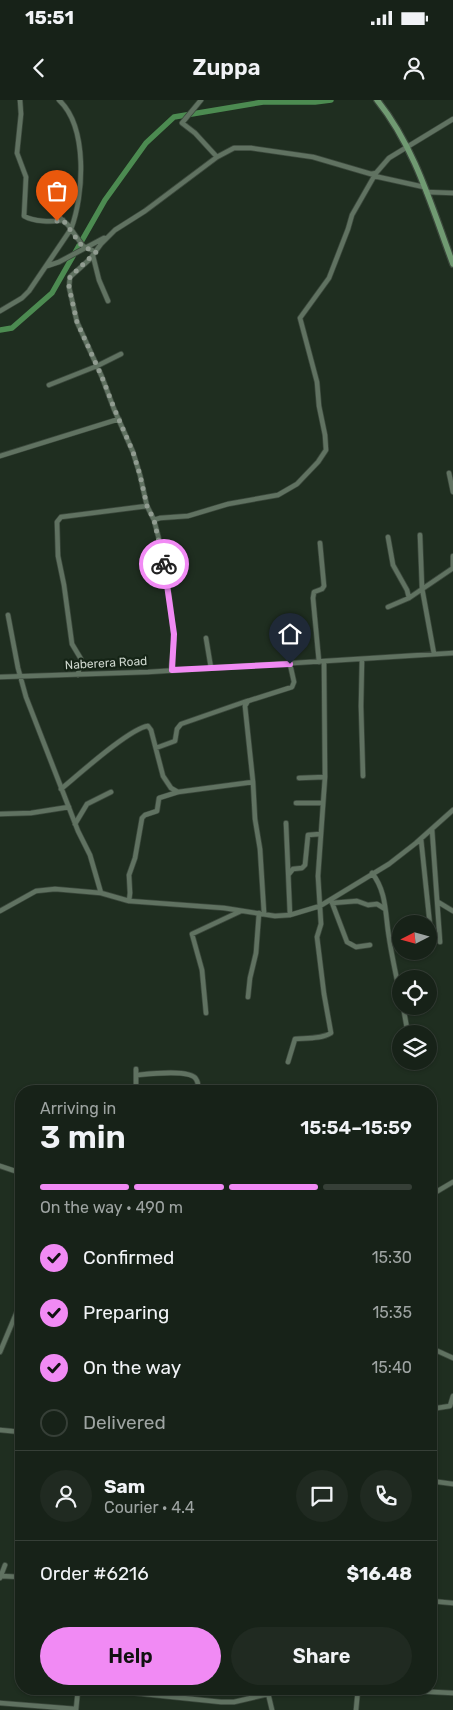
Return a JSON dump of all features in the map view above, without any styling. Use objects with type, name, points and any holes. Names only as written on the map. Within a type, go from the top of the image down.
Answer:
[{"type":"main road","points":[[377,100],[392,119],[408,147],[453,264]]},
{"type":"street","points":[[20,100],[21,110],[17,153],[26,177],[24,216],[47,221],[63,220]]},
{"type":"street","points":[[0,311],[16,302],[29,291],[71,230],[77,206],[81,165],[80,153],[74,125],[68,112],[59,100]]},
{"type":"street","points":[[201,100],[182,123],[195,132],[217,157]]},
{"type":"street","points":[[154,520],[188,516],[228,504],[278,495],[298,484],[324,455],[326,435],[319,406],[317,382],[300,318],[329,278],[348,229],[350,218],[375,174],[389,158],[453,119]]},
{"type":"street","points":[[47,266],[108,236],[217,157],[234,148],[251,148],[313,157],[425,190],[453,193]]},
{"type":"street","points":[[50,210],[63,220],[79,243],[94,254],[101,286],[108,301]]},
{"type":"street","points":[[108,236],[94,254],[70,277],[69,287],[77,322],[98,366],[125,432],[138,468],[147,506],[154,520],[162,551],[170,603],[174,640],[172,670]]},
{"type":"street","points":[[50,385],[98,366],[121,354]]},
{"type":"street","points":[[0,456],[119,419]]},
{"type":"street","points":[[449,474],[453,492]]},
{"type":"street","points":[[78,675],[81,659],[72,644],[58,556],[57,522],[61,517],[147,506]]},
{"type":"street","points":[[420,535],[422,588],[434,654]]},
{"type":"street","points":[[388,537],[393,565],[407,590],[409,598]]},
{"type":"street","points":[[288,1062],[294,1038],[313,1038],[332,1033],[317,937],[321,924],[318,882],[325,777],[321,662],[313,598],[314,592],[322,589],[324,586],[320,543]]},
{"type":"street","points":[[388,607],[409,598],[453,568],[453,556]]},
{"type":"street","points":[[8,615],[21,677],[32,714],[56,771],[68,807],[90,855],[101,893]]},
{"type":"street","points":[[206,638],[211,668]]},
{"type":"street","name":"Naberera Road","points":[[0,677],[290,664],[453,653]]},
{"type":"street","points":[[362,659],[360,706],[363,776]]},
{"type":"street","points":[[156,748],[175,741],[177,730],[181,724],[247,701],[292,688],[294,682],[290,664]]},
{"type":"street","points":[[247,701],[245,706],[253,782],[261,913],[248,997]]},
{"type":"street","points":[[61,789],[122,740],[143,726],[148,726],[163,776],[171,788],[178,792]]},
{"type":"street","points":[[299,778],[325,777]]},
{"type":"street","points":[[128,901],[130,893],[129,875],[135,858],[142,818],[145,814],[157,811],[159,798],[178,792],[253,782]]},
{"type":"street","points":[[75,824],[87,804],[111,792]]},
{"type":"street","points":[[296,803],[322,803]]},
{"type":"street","points":[[0,814],[31,813],[68,807]]},
{"type":"street","points":[[0,911],[42,889],[101,893],[128,901],[242,910],[275,916],[290,915],[332,901],[372,873],[394,861],[453,810]]},
{"type":"street","points":[[286,823],[290,915]]},
{"type":"street","points":[[432,829],[440,942]]},
{"type":"street","points":[[288,874],[293,869],[302,868],[305,865],[308,835],[320,834]]},
{"type":"street","points":[[421,839],[429,915]]},
{"type":"street","points":[[372,873],[381,886],[395,970]]},
{"type":"street","points":[[332,901],[357,901],[370,906],[377,904],[385,909]]},
{"type":"street","points":[[332,901],[344,938],[349,945],[356,947],[370,945]]},
{"type":"street","points":[[438,902],[453,911]]},
{"type":"street","points":[[206,1013],[202,970],[192,934],[242,910]]},
{"type":"street","points":[[136,1085],[136,1072],[191,1075],[198,1081],[198,1085]]},
{"type":"street","points":[[0,1166],[15,1171]]},
{"type":"street","points":[[437,1191],[453,1182]]},
{"type":"street","points":[[0,1352],[15,1316]]},
{"type":"street","points":[[437,1351],[453,1358]]},
{"type":"street","points":[[437,1409],[451,1408],[453,1396]]},
{"type":"street","points":[[0,1430],[15,1431]]},
{"type":"street","points":[[437,1482],[453,1484]]},
{"type":"street","points":[[5,1565],[0,1578],[15,1577]]},
{"type":"street","points":[[437,1602],[453,1603]]},
{"type":"street","points":[[437,1692],[453,1693]]},
{"type":"street","points":[[0,1703],[76,1710],[77,1695]]},
{"type":"street","points":[[165,1695],[231,1702],[255,1695]]},
{"type":"street","points":[[269,1695],[272,1710]]},
{"type":"street","points":[[356,1710],[357,1695]]},
{"type":"waterway","points":[[0,330],[12,328],[52,293],[105,200],[146,143],[174,117],[263,102],[315,102],[331,100]]},
{"type":"way so far","points":[[57,221],[63,220],[82,246],[96,252],[70,277],[69,287],[77,322],[92,357],[98,366],[133,452],[147,506],[154,520],[164,564]]},
{"type":"route","points":[[164,564],[174,634],[172,670],[290,664]]}]
